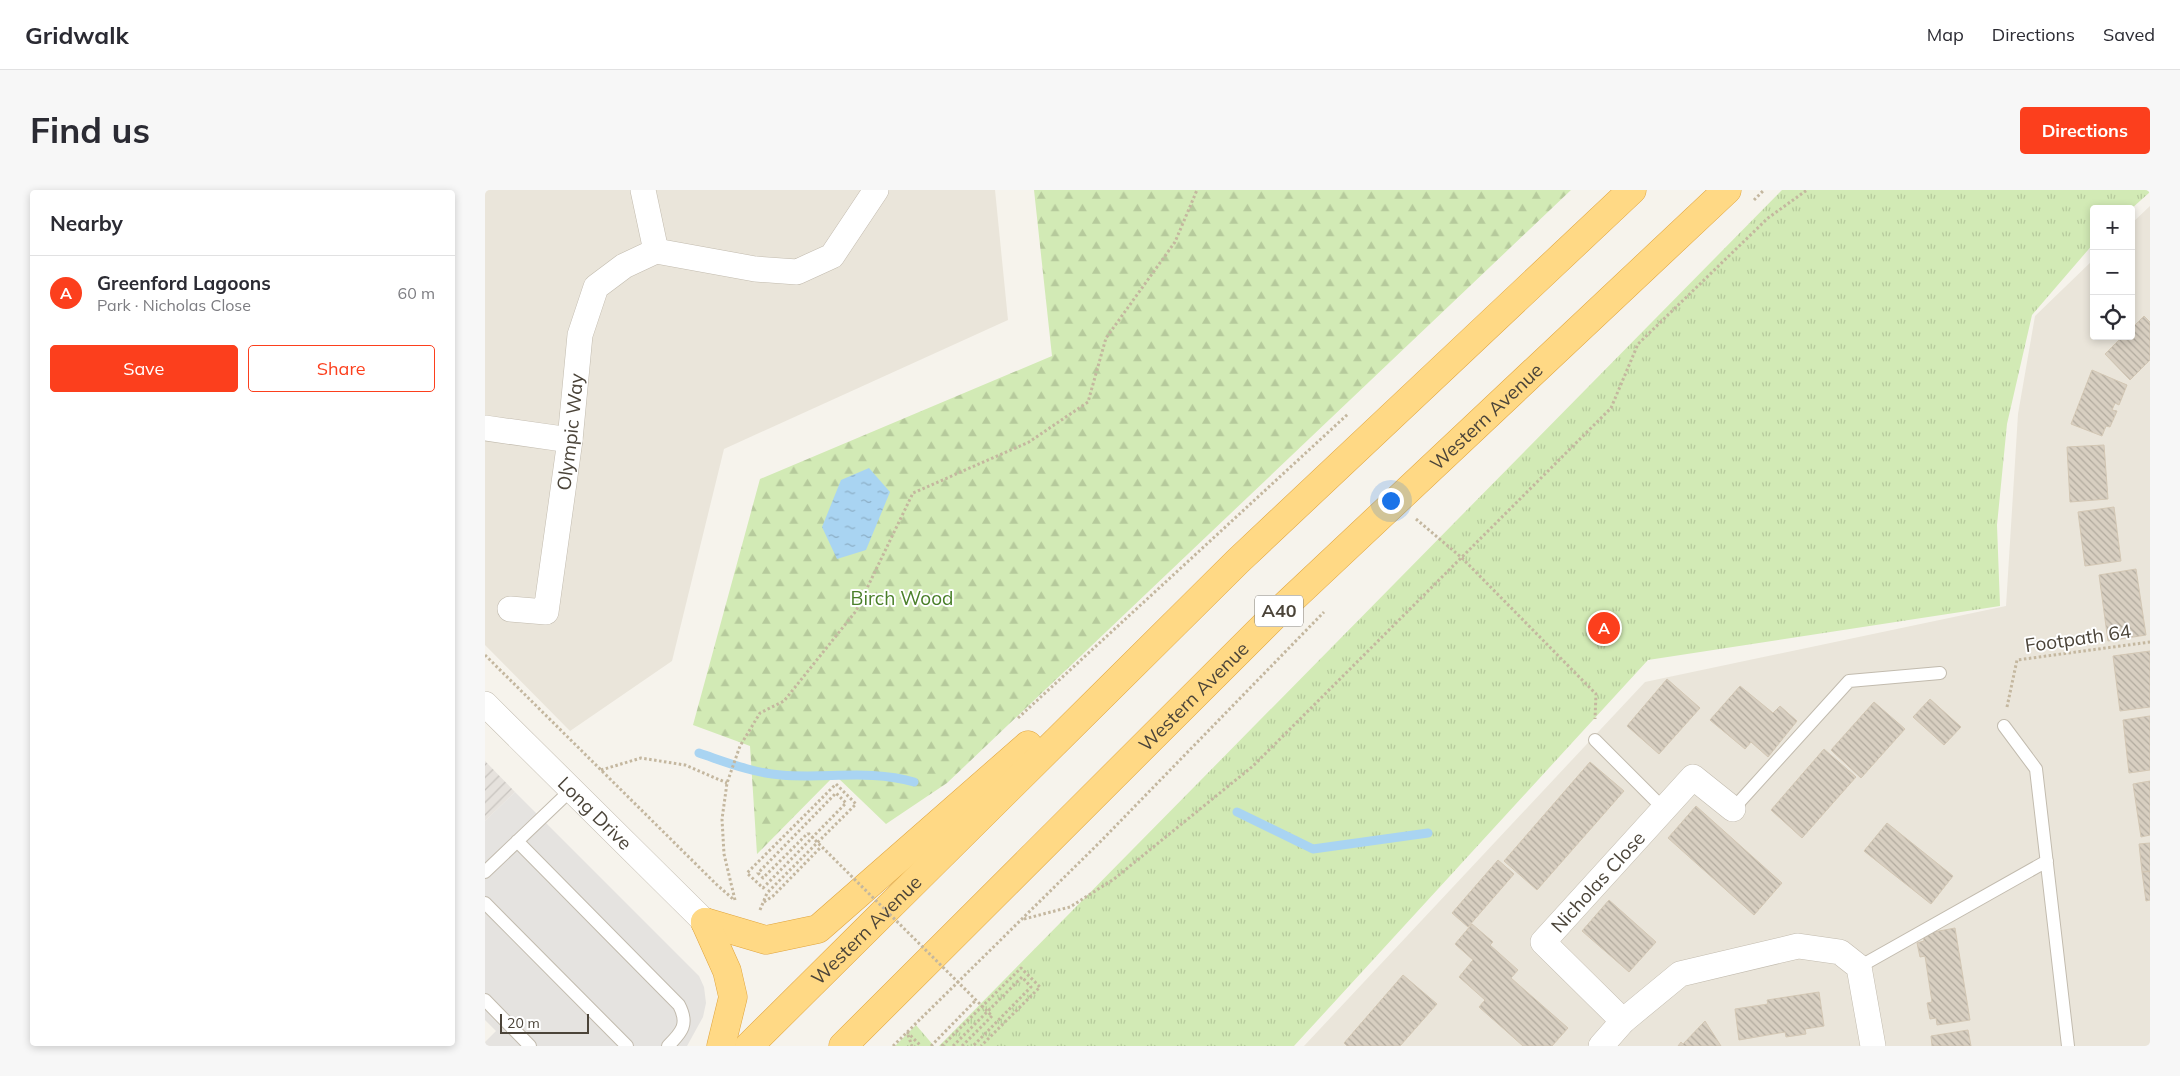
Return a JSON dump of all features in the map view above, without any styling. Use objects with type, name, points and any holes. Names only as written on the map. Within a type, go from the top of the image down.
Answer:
[{"type":"highway","name":"Western Avenue","points":[[749,1046],[1238,560],[1632,190]]},
{"type":"highway","name":"Western Avenue","points":[[843,1046],[1275,615],[1739,197]]},
{"type":"highway","points":[[705,922],[766,940],[818,929],[1238,560]]},
{"type":"highway","points":[[705,922],[727,971],[733,998],[721,1046]]},
{"type":"street","points":[[643,190],[656,251],[755,269],[797,272],[832,256],[876,190]]},
{"type":"street","name":"Olympic Way","points":[[510,609],[546,612],[570,440],[580,335],[596,287],[624,266],[656,251]]},
{"type":"street","points":[[485,428],[494,431],[570,440]]},
{"type":"street","name":"Long Drive","points":[[485,704],[705,922]]},
{"type":"street","name":"Nicholas Close","points":[[1623,1021],[1543,942],[1693,777],[1733,809]]},
{"type":"street","points":[[1601,1046],[1623,1021],[1680,974],[1799,946],[1840,952],[1859,967],[1873,1046]]},
{"type":"lane","points":[[1733,809],[1849,680],[1940,673]]},
{"type":"lane","points":[[2004,726],[2036,769],[2068,1046]]},
{"type":"lane","points":[[1595,740],[1664,809]]},
{"type":"lane","points":[[485,872],[571,790]]},
{"type":"lane","points":[[517,841],[679,1005],[685,1016],[683,1027],[668,1046]]},
{"type":"lane","points":[[1859,967],[2047,860]]},
{"type":"lane","points":[[485,903],[627,1046]]},
{"type":"lane","points":[[485,1000],[530,1046]]},
{"type":"path","points":[[735,900],[724,845],[722,819],[727,783],[741,746],[760,713],[784,701],[856,611],[913,493],[1029,442],[1088,402],[1106,338],[1175,242],[1197,190]]},
{"type":"path","points":[[1739,197],[1764,190]]},
{"type":"path","points":[[1023,919],[1070,907],[1114,879],[1253,766],[1611,408],[1638,344],[1768,218],[1807,190]]},
{"type":"path","points":[[1012,723],[1353,410]]},
{"type":"path","points":[[1422,512],[1415,518],[1463,558],[1596,694],[1595,740]]},
{"type":"path","points":[[893,1046],[1023,919],[1326,610]]},
{"type":"path","name":"Footpath 64","points":[[2004,726],[2017,660],[2150,642]]},
{"type":"path","points":[[485,655],[716,884],[735,900],[743,904]]},
{"type":"path","points":[[601,770],[641,758],[685,765],[727,783]]},
{"type":"path","points":[[760,910],[767,893],[856,804],[836,784],[747,873],[763,888],[783,867],[790,860],[797,853],[811,839],[818,832],[825,824],[832,818],[846,803],[836,794],[758,873],[763,878],[808,833],[815,840],[821,847],[992,1016],[962,1046]]},
{"type":"path","points":[[763,902],[773,896],[821,847]]},
{"type":"path","points":[[843,872],[851,866]]},
{"type":"path","points":[[752,907],[760,910],[769,910]]},
{"type":"path","points":[[942,1046],[1021,968],[1040,987],[981,1046]]},
{"type":"path","points":[[953,1046],[1021,977],[1031,987],[973,1046]]},
{"type":"path","points":[[931,1046],[976,1000]]},
{"type":"path","points":[[907,1032],[912,1046]]},
{"type":"path","points":[[907,1032],[921,1046]]},
{"type":"shaded area","points":[[485,190],[995,190],[1008,320],[724,449],[672,661],[570,731],[485,645]]},
{"type":"shaded area","points":[[2150,206],[2150,1046],[1304,1046],[1645,682],[2006,606],[2018,414],[2035,316],[2090,263],[2090,340],[2135,340],[2135,220]]},
{"type":"shaded area","points":[[485,761],[515,792],[485,821]]},
{"type":"shaded area","points":[[515,792],[699,976],[704,987],[706,1003],[703,1017],[687,1046],[485,1046],[485,1042],[496,1031],[485,1020],[485,821]]},
{"type":"green space","name":"Birch Wood","points":[[1034,190],[1571,190],[947,783],[886,824],[835,775],[757,854],[750,746],[693,725],[760,479],[1052,356]]},
{"type":"green space","points":[[1782,190],[2150,190],[2135,205],[2090,205],[2090,248],[2032,315],[2007,424],[1997,525],[2000,606],[1648,660],[1294,1046],[939,1046]]},
{"type":"green space","points":[[916,1025],[934,1046],[895,1046]]},
{"type":"water","points":[[869,468],[890,492],[866,550],[837,559],[822,527],[841,480]]},
{"type":"building","points":[[2144,316],[2150,322],[2150,360],[2130,380],[2105,354],[2119,340],[2135,340],[2135,325]]},
{"type":"building","points":[[2092,370],[2127,385],[2119,405],[2115,403],[2112,410],[2117,411],[2110,427],[2106,426],[2102,436],[2071,424]]},
{"type":"building","points":[[2104,445],[2108,499],[2070,502],[2067,447]]},
{"type":"building","points":[[2114,507],[2121,561],[2085,566],[2078,512]]},
{"type":"building","points":[[2136,569],[2146,635],[2108,641],[2099,575]]},
{"type":"building","points":[[2150,651],[2150,707],[2120,711],[2113,656]]},
{"type":"building","points":[[1667,679],[1700,708],[1659,754],[1627,726]]},
{"type":"building","points":[[1740,686],[1773,713],[1780,706],[1797,721],[1768,757],[1751,742],[1745,749],[1710,720]]},
{"type":"building","points":[[1930,699],[1961,727],[1944,745],[1913,717]]},
{"type":"building","points":[[1874,702],[1905,729],[1861,778],[1831,750]]},
{"type":"building","points":[[2150,716],[2150,770],[2129,773],[2123,720]]},
{"type":"building","points":[[1824,749],[1856,777],[1802,838],[1771,810]]},
{"type":"building","points":[[1590,762],[1624,791],[1537,890],[1504,861]]},
{"type":"building","points":[[2150,781],[2150,835],[2141,837],[2133,784]]},
{"type":"building","points":[[1696,806],[1782,883],[1754,915],[1668,838]]},
{"type":"building","points":[[1887,823],[1953,876],[1931,904],[1864,851]]},
{"type":"building","points":[[2150,843],[2150,871],[2142,872],[2139,844]]},
{"type":"building","points":[[1498,860],[1514,874],[1468,927],[1452,913]]},
{"type":"building","points":[[2150,871],[2150,900],[2146,901],[2142,872]]},
{"type":"building","points":[[1609,900],[1656,942],[1629,972],[1582,931]]},
{"type":"building","points":[[1472,924],[1493,942],[1490,945],[1518,970],[1511,978],[1568,1028],[1552,1046],[1523,1046],[1479,1007],[1485,1000],[1459,977],[1473,960],[1455,944]]},
{"type":"building","points":[[1955,928],[1970,1020],[1937,1025],[1936,1018],[1930,1019],[1927,1003],[1932,1002],[1925,956],[1920,957],[1917,943],[1924,941],[1923,934]]},
{"type":"building","points":[[1403,975],[1437,1004],[1400,1046],[1347,1046],[1344,1043]]},
{"type":"building","points":[[1819,992],[1824,1026],[1805,1029],[1806,1034],[1786,1037],[1785,1032],[1739,1040],[1735,1009],[1768,1004],[1767,1000]]},
{"type":"building","points":[[1705,1021],[1721,1046],[1678,1046],[1681,1042],[1683,1044]]},
{"type":"building","points":[[1968,1030],[1971,1046],[1932,1046],[1931,1036]]},
{"type":"waterway","points":[[699,753],[740,767],[771,774],[798,776],[864,775],[897,778],[914,782]]},
{"type":"waterway","points":[[1237,812],[1313,849],[1428,833]]},
{"type":"place","name":"Greenford Lagoons","points":[[1604,628]]}]
